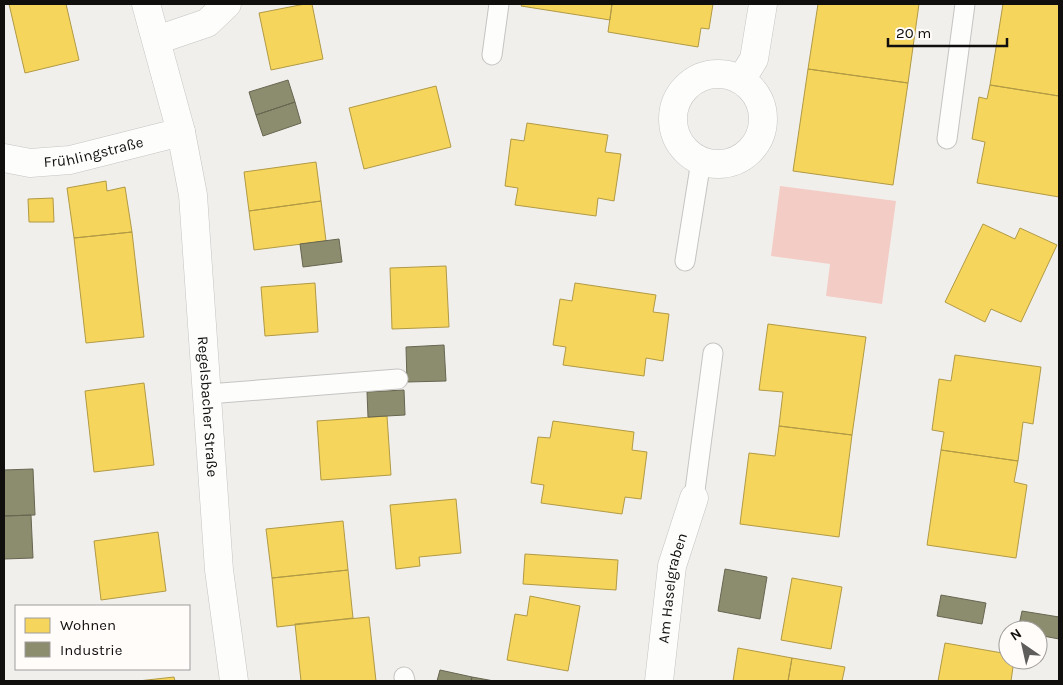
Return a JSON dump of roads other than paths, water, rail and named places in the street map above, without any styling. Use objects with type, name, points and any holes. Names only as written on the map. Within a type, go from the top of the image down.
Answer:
[{"type":"street","name":"Regelsbacher Straße","points":[[146,4],[182,132],[193,195],[219,570],[234,681]]},
{"type":"street","points":[[157,40],[207,23],[227,4]]},
{"type":"street","points":[[741,80],[754,59],[763,4]]},
{"type":"street","points":[[729,75],[741,80],[750,87],[762,109],[761,133],[756,144],[737,160],[712,164],[700,161],[690,155],[676,135],[674,111],[677,99],[684,89],[705,76],[729,75]]},
{"type":"street","name":"Frühlingstraße","points":[[4,158],[30,163],[70,160],[182,132]]},
{"type":"street","name":"Am Haselgraben","points":[[659,681],[672,566],[694,498]]},
{"type":"lane","points":[[492,56],[499,4]]},
{"type":"lane","points":[[946,139],[965,4]]},
{"type":"lane","points":[[685,260],[700,161]]},
{"type":"lane","points":[[694,498],[712,353]]},
{"type":"lane","points":[[208,394],[398,379]]}]
